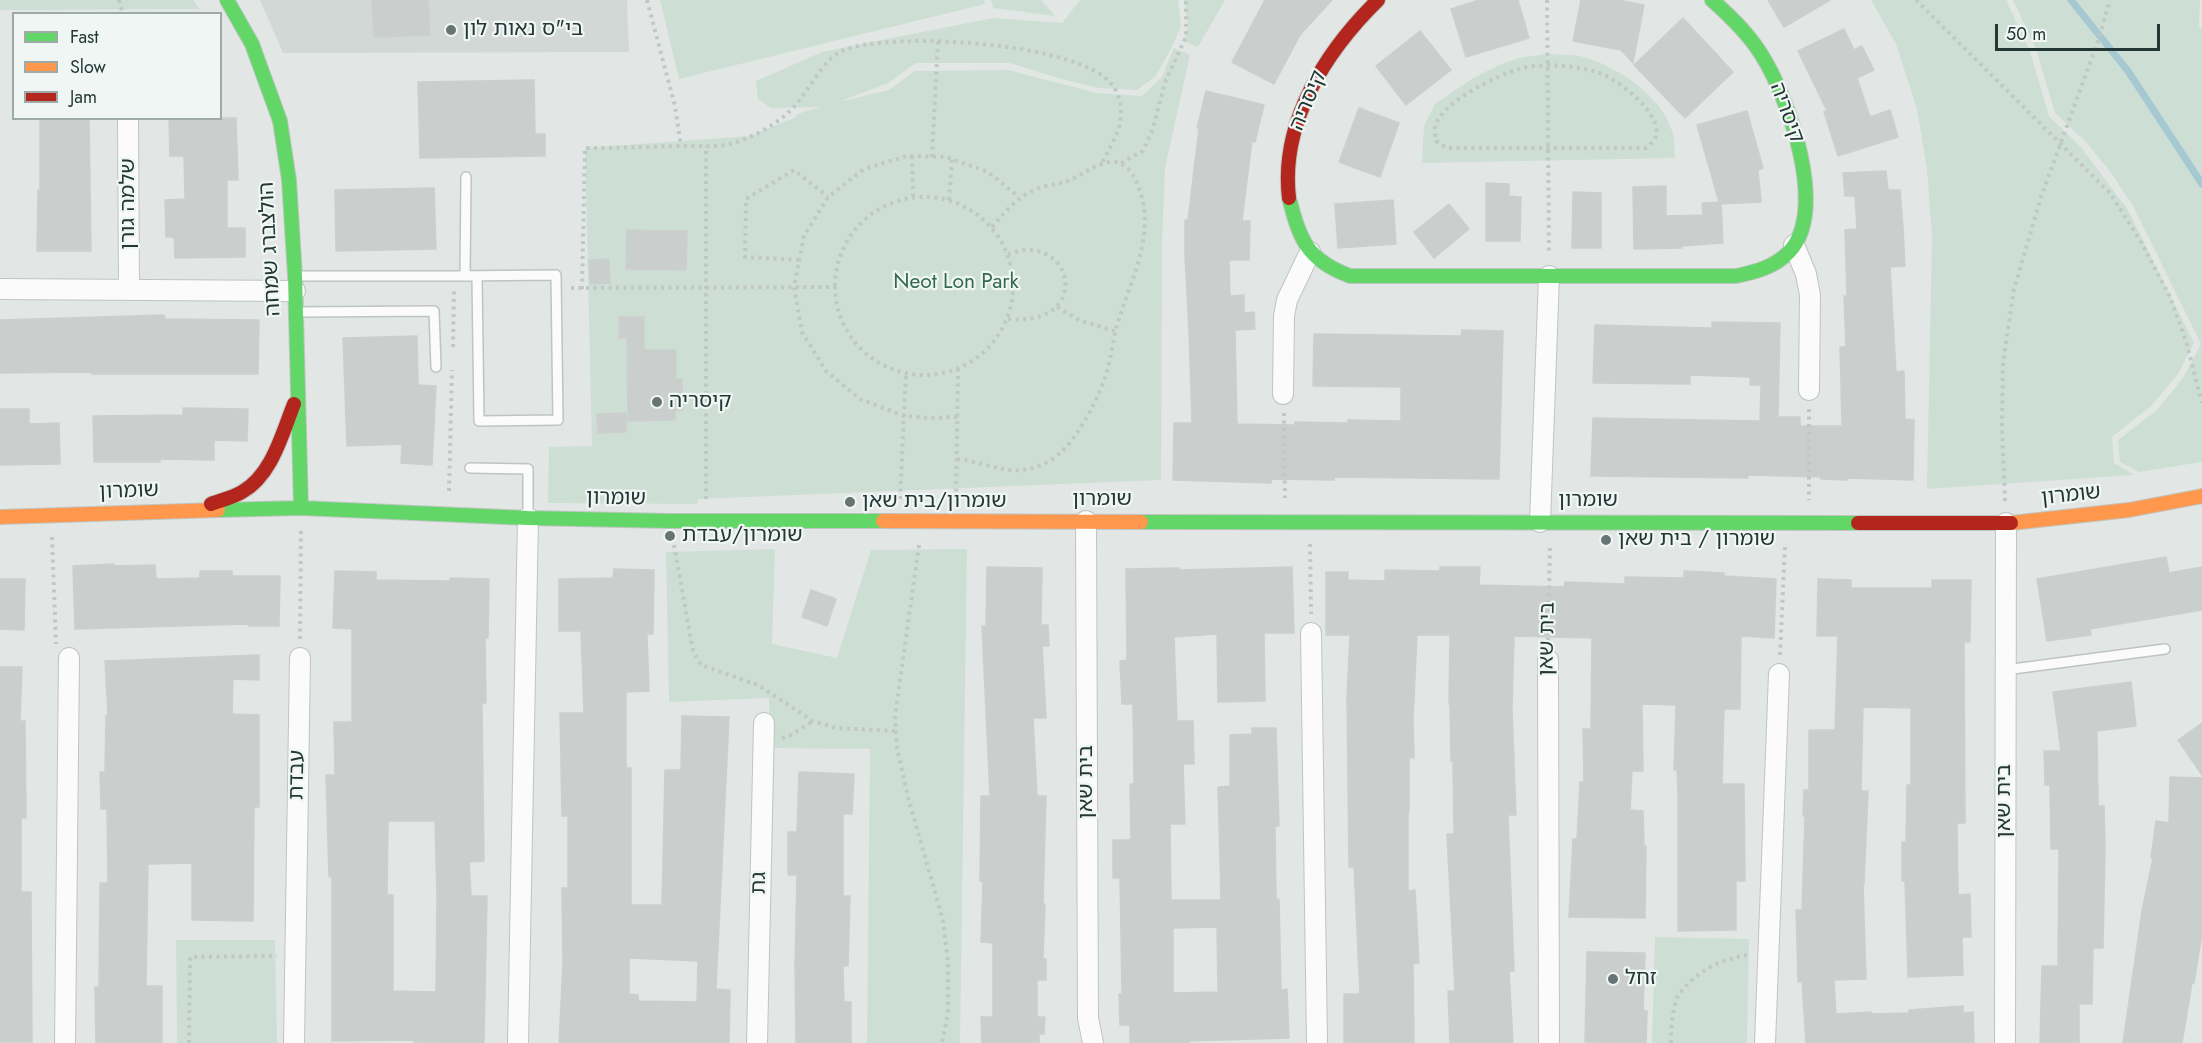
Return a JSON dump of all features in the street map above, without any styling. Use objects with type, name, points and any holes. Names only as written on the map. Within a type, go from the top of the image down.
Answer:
[{"type":"street","name":"הולצברג שמחה","points":[[227,0],[252,44],[280,121],[289,180],[295,284],[301,508]]},
{"type":"street","name":"קיסריה","points":[[1378,0],[1350,27],[1324,64],[1306,99],[1294,132],[1288,170],[1288,196],[1299,235],[1310,252],[1329,268],[1350,276],[1736,276],[1759,271],[1775,264],[1794,245],[1803,229],[1805,181],[1799,141],[1783,97],[1765,61],[1736,21],[1712,0]]},
{"type":"street","name":"שלמה גורן","points":[[128,120],[129,290]]},
{"type":"street","points":[[1794,245],[1806,273],[1810,295],[1809,390]]},
{"type":"street","points":[[1283,394],[1284,316],[1287,300],[1310,252]]},
{"type":"street","points":[[1545,522],[1549,276]]},
{"type":"street","points":[[0,289],[129,290],[295,284]]},
{"type":"street","points":[[194,511],[245,491],[257,480],[268,464],[297,397]]},
{"type":"street","name":"שומרון","points":[[0,517],[301,508],[528,518],[670,521],[2006,523],[2091,516],[2161,506],[2202,496]]},
{"type":"street","points":[[518,1043],[528,518]]},
{"type":"street","name":"בית שאן","points":[[1086,521],[1088,1018],[1092,1043]]},
{"type":"street","name":"בית שאן","points":[[2005,1043],[2006,523]]},
{"type":"street","points":[[1311,633],[1317,1043]]},
{"type":"street","points":[[65,1043],[69,658]]},
{"type":"street","name":"עבדת","points":[[294,1043],[300,658]]},
{"type":"street","name":"בית שאן","points":[[1548,660],[1549,1043]]},
{"type":"street","points":[[1765,1043],[1779,674]]},
{"type":"street","name":"גת","points":[[757,1043],[764,723]]},
{"type":"lane","points":[[465,276],[466,177]]},
{"type":"lane","points":[[295,284],[454,276],[556,275],[558,420],[478,421],[477,276]]},
{"type":"lane","points":[[296,312],[434,311],[435,367]]},
{"type":"lane","points":[[470,468],[528,469],[528,518]]},
{"type":"lane","points":[[2005,670],[2164,649]]},
{"type":"path","points":[[647,0],[675,106],[681,146]]},
{"type":"path","points":[[1120,163],[1143,151],[1152,131],[1166,80],[1186,37],[1186,0]]},
{"type":"path","points":[[1547,0],[1549,276]]},
{"type":"path","points":[[1916,0],[2110,193],[2141,242],[2170,297],[2186,341],[2202,403]]},
{"type":"path","points":[[2006,523],[2002,425],[2004,352],[2014,289],[2041,197],[2098,41],[2110,0]]},
{"type":"path","points":[[932,157],[938,40]]},
{"type":"path","points":[[582,289],[585,148],[726,145],[774,124],[792,110],[830,61],[840,52],[855,46],[884,41],[959,41],[1046,55],[1074,62],[1098,72],[1114,87],[1120,101],[1122,120],[1101,165]]},
{"type":"path","points":[[1547,65],[1577,66],[1603,75],[1625,87],[1654,118],[1657,129],[1655,140],[1646,148],[1447,148],[1436,141],[1434,128],[1442,112],[1505,73],[1521,68],[1547,65]]},
{"type":"path","points":[[706,146],[706,521]]},
{"type":"path","points":[[912,156],[912,196]]},
{"type":"path","points":[[957,417],[904,416],[860,399],[826,371],[802,332],[794,287],[804,236],[828,197],[864,169],[912,156],[952,159],[988,172],[1019,197]]},
{"type":"path","points":[[950,200],[952,159]]},
{"type":"path","points":[[957,459],[977,461],[1005,470],[1020,471],[1051,460],[1062,450],[1086,417],[1103,383],[1118,323],[1144,246],[1145,226],[1139,188],[1130,170],[1120,163],[1110,161],[1066,183],[1044,187],[1019,197],[992,227]]},
{"type":"path","points":[[799,260],[745,257],[746,199],[794,170],[828,197]]},
{"type":"path","points":[[912,196],[939,196],[950,200],[968,207],[992,227],[1008,254],[1014,285],[1008,319],[991,346],[967,366],[937,375],[906,374],[880,365],[856,345],[840,318],[834,287],[841,250],[858,224],[883,205],[912,196]]},
{"type":"path","points":[[1008,254],[1031,250],[1056,260],[1063,271],[1065,286],[1064,296],[1049,314],[1027,320],[1008,319]]},
{"type":"path","points":[[556,275],[571,289],[834,287]]},
{"type":"path","points":[[453,347],[454,276]]},
{"type":"path","points":[[1057,307],[1079,320],[1117,332]]},
{"type":"path","points":[[449,514],[452,359]]},
{"type":"path","points":[[956,521],[958,368]]},
{"type":"path","points":[[899,521],[906,374]]},
{"type":"path","points":[[1809,390],[1809,523]]},
{"type":"path","points":[[1283,394],[1286,522]]},
{"type":"path","points":[[300,658],[301,508]]},
{"type":"path","points":[[51,516],[56,650],[69,658]]},
{"type":"path","points":[[670,521],[693,651],[701,665],[758,685],[813,721],[836,728],[896,731]]},
{"type":"path","points":[[922,521],[895,716],[897,748],[908,797],[943,920],[948,962],[948,1013],[942,1043]]},
{"type":"path","points":[[1310,522],[1311,633]]},
{"type":"path","name":"בית שאן","points":[[1545,522],[1548,660]]},
{"type":"path","points":[[1779,674],[1786,523]]},
{"type":"path","points":[[763,746],[791,735],[813,721]]},
{"type":"path","points":[[1671,1043],[1672,1018],[1679,994],[1694,979],[1713,964],[1733,957],[1755,954],[1768,956]]},
{"type":"path","points":[[189,1043],[190,957],[296,956]]},
{"type":"shaded area","name":"בי\"ס נאות לון","points":[[260,0],[627,0],[629,52],[283,53]]},
{"type":"green space","points":[[0,0],[193,0],[199,9],[0,10]]},
{"type":"green space","points":[[660,0],[984,0],[985,4],[679,79]]},
{"type":"green space","points":[[991,0],[1041,0],[1055,16],[993,8]]},
{"type":"green space","name":"Neot Lon Park","points":[[1080,0],[1178,0],[1181,25],[1155,77],[1137,90],[1099,88],[1010,63],[916,63],[888,83],[839,102],[889,90],[915,71],[1008,70],[1097,93],[1142,96],[1162,77],[1174,48],[1190,55],[1165,168],[1162,243],[1161,480],[698,499],[697,504],[548,503],[549,447],[592,446],[585,148],[750,136],[794,118],[797,114],[821,107],[771,108],[758,99],[756,81],[822,52],[993,18],[1062,23]]},
{"type":"green space","points":[[1184,0],[1225,0],[1198,47],[1184,41],[1188,26]]},
{"type":"green space","points":[[1871,0],[2006,0],[2030,51],[2049,116],[2080,146],[2128,210],[2194,343],[2178,374],[2152,405],[2112,437],[2114,463],[2134,475],[1927,489],[1932,236],[1927,169],[1917,109],[1896,44]]},
{"type":"green space","points":[[2013,0],[2200,0],[2199,27],[2202,28],[2202,462],[2139,472],[2120,462],[2118,440],[2157,410],[2183,378],[2201,344],[2133,206],[2109,170],[2085,141],[2055,113],[2036,49]]},
{"type":"green space","points":[[1547,54],[1576,55],[1594,60],[1636,84],[1649,95],[1668,120],[1674,137],[1675,158],[1422,163],[1424,126],[1435,104],[1473,78],[1501,64],[1519,58]]},
{"type":"green space","points":[[775,549],[772,644],[837,658],[871,550],[967,549],[960,1043],[867,1043],[870,749],[770,748],[769,698],[669,702],[666,552]]},
{"type":"green space","points":[[1655,937],[1749,939],[1747,1043],[1652,1043]]},
{"type":"green space","points":[[176,940],[275,940],[277,1043],[177,1043]]},
{"type":"building","points":[[372,0],[428,0],[430,35],[374,37]]},
{"type":"building","points":[[1265,0],[1332,0],[1300,35],[1274,84],[1232,62]]},
{"type":"building","points":[[1479,0],[1518,0],[1529,38],[1466,57],[1451,9]]},
{"type":"building","points":[[1581,0],[1618,0],[1644,5],[1633,63],[1621,50],[1573,41]]},
{"type":"building","points":[[1768,0],[1830,0],[1784,27]]},
{"type":"building","points":[[1683,18],[1733,72],[1685,118],[1634,65]]},
{"type":"building","points":[[1844,29],[1854,50],[1862,46],[1874,70],[1857,78],[1870,117],[1890,110],[1898,137],[1838,156],[1824,112],[1827,111],[1798,51]]},
{"type":"building","points":[[1420,31],[1451,70],[1406,105],[1376,66]]},
{"type":"building","points":[[534,80],[535,134],[545,134],[545,156],[420,158],[418,82]]},
{"type":"building","points":[[1206,91],[1264,105],[1255,142],[1252,141],[1242,221],[1250,221],[1249,260],[1229,260],[1230,296],[1244,295],[1244,313],[1254,312],[1255,329],[1235,330],[1237,424],[1294,425],[1295,422],[1348,423],[1348,420],[1401,421],[1401,387],[1313,386],[1314,334],[1461,336],[1462,330],[1503,331],[1499,479],[1334,477],[1334,480],[1271,479],[1271,483],[1173,480],[1174,423],[1192,423],[1185,220],[1188,220],[1199,128],[1197,128]]},
{"type":"building","points":[[1359,108],[1399,123],[1380,177],[1339,162]]},
{"type":"building","points":[[1747,111],[1763,168],[1758,170],[1761,202],[1721,204],[1723,243],[1682,246],[1682,248],[1634,249],[1633,187],[1666,186],[1666,216],[1703,215],[1702,203],[1719,202],[1697,125]]},
{"type":"building","points":[[236,118],[238,180],[227,180],[227,228],[245,228],[245,257],[175,258],[174,237],[166,237],[165,200],[185,199],[184,156],[170,156],[169,120]]},
{"type":"building","points":[[40,120],[89,120],[91,251],[37,251],[38,190],[40,190]]},
{"type":"building","points":[[1886,171],[1888,190],[1900,190],[1905,266],[1890,267],[1896,372],[1904,371],[1905,419],[1914,420],[1913,480],[1847,478],[1847,480],[1748,475],[1748,478],[1591,476],[1593,418],[1760,421],[1761,385],[1750,385],[1750,377],[1690,375],[1690,384],[1593,383],[1595,325],[1712,328],[1712,322],[1780,323],[1778,417],[1800,417],[1800,426],[1842,426],[1840,347],[1846,347],[1845,230],[1857,229],[1855,196],[1845,196],[1843,173]]},
{"type":"building","points":[[1486,183],[1509,184],[1509,196],[1521,197],[1520,241],[1486,241]]},
{"type":"building","points":[[434,188],[436,249],[336,251],[335,190]]},
{"type":"building","points":[[1573,192],[1601,193],[1601,248],[1572,248]]},
{"type":"building","points":[[1393,200],[1396,244],[1338,248],[1335,204]]},
{"type":"building","points":[[1449,204],[1469,229],[1434,258],[1414,232]]},
{"type":"building","points":[[627,230],[687,231],[686,270],[626,269]]},
{"type":"building","points":[[609,259],[610,283],[590,284],[589,260]]},
{"type":"building","points":[[164,315],[165,319],[259,320],[258,374],[0,373],[0,320]]},
{"type":"building","points":[[619,317],[644,317],[644,350],[676,350],[676,379],[682,379],[683,410],[675,410],[675,420],[628,421],[627,338],[619,338]]},
{"type":"building","points":[[417,336],[418,385],[436,386],[432,465],[401,463],[402,444],[347,446],[343,338]]},
{"type":"building","points":[[183,408],[248,409],[247,441],[214,440],[214,460],[160,459],[160,462],[94,462],[93,416],[183,415]]},
{"type":"building","points":[[0,409],[29,409],[29,424],[59,423],[60,464],[0,465]]},
{"type":"building","points":[[626,413],[626,432],[598,433],[597,414]]},
{"type":"building","points":[[2166,557],[2169,573],[2202,567],[2202,610],[2090,629],[2091,635],[2047,641],[2037,579]]},
{"type":"building","points":[[114,564],[114,566],[155,565],[156,579],[200,578],[200,571],[232,571],[232,576],[280,576],[279,626],[249,626],[249,624],[75,629],[73,566]]},
{"type":"building","points":[[987,567],[1042,568],[1041,625],[1048,625],[1049,646],[1042,646],[1046,718],[1033,718],[1037,796],[1046,796],[1043,959],[1046,959],[1046,980],[1037,980],[1037,1017],[1045,1017],[1044,1034],[1039,1034],[1039,1043],[982,1043],[981,1017],[993,1017],[993,943],[981,942],[983,881],[980,881],[981,796],[990,796],[982,626],[986,626]]},
{"type":"building","points":[[1292,567],[1294,633],[1264,633],[1265,701],[1218,702],[1217,634],[1174,637],[1177,721],[1193,721],[1194,764],[1183,764],[1185,824],[1170,824],[1171,900],[1221,900],[1218,787],[1230,786],[1230,735],[1252,734],[1252,728],[1276,728],[1279,826],[1275,826],[1276,899],[1279,899],[1281,990],[1287,989],[1289,1038],[1189,1041],[1189,1043],[1130,1043],[1130,1025],[1120,1025],[1119,994],[1122,994],[1120,878],[1113,878],[1113,840],[1131,840],[1130,784],[1134,784],[1133,704],[1122,704],[1120,661],[1127,660],[1126,569],[1179,568],[1179,570]],"holes":[[[1217,927],[1218,992],[1173,993],[1173,928]]]},
{"type":"building","points":[[1440,567],[1480,567],[1479,585],[1564,587],[1565,582],[1625,584],[1625,577],[1684,578],[1684,571],[1776,579],[1774,638],[1741,636],[1740,709],[1724,709],[1722,784],[1744,784],[1745,881],[1736,881],[1736,930],[1678,931],[1678,793],[1677,770],[1674,770],[1676,705],[1642,704],[1643,771],[1632,771],[1630,810],[1643,811],[1644,846],[1646,846],[1645,918],[1569,917],[1573,839],[1577,839],[1580,782],[1584,782],[1583,729],[1591,729],[1592,638],[1514,636],[1512,709],[1516,815],[1508,815],[1514,971],[1509,971],[1513,1043],[1450,1043],[1448,991],[1455,991],[1447,834],[1454,834],[1453,761],[1451,761],[1449,704],[1450,635],[1417,635],[1413,720],[1414,758],[1409,757],[1408,812],[1408,891],[1415,890],[1419,963],[1413,964],[1414,1043],[1344,1043],[1344,994],[1360,994],[1354,867],[1349,867],[1347,697],[1350,635],[1326,635],[1326,572],[1348,572],[1348,580],[1385,581],[1385,570],[1440,571]]},
{"type":"building","points":[[614,569],[654,570],[653,634],[647,634],[649,691],[626,692],[626,768],[631,768],[631,905],[662,905],[665,770],[681,770],[682,716],[729,717],[716,989],[730,990],[729,1043],[559,1043],[563,964],[562,888],[568,888],[568,816],[562,816],[560,713],[584,713],[581,631],[559,631],[559,579],[613,578]],"holes":[[[629,958],[698,961],[697,1002],[638,1001],[638,995],[629,994]]]},
{"type":"building","points":[[335,571],[376,572],[376,580],[489,579],[488,638],[485,638],[486,703],[482,703],[484,861],[469,862],[471,896],[487,896],[484,1043],[414,1042],[414,1040],[332,1041],[332,877],[329,877],[326,775],[335,775],[334,722],[352,722],[352,629],[333,628]],"holes":[[[388,821],[435,821],[436,992],[393,991],[393,895],[387,895]]]},
{"type":"building","points":[[0,579],[25,579],[24,630],[0,629]]},
{"type":"building","points":[[1818,579],[1851,580],[1851,588],[1932,588],[1932,580],[1971,580],[1970,642],[1964,642],[1965,823],[1957,823],[1958,895],[1970,894],[1971,937],[1962,937],[1963,975],[1908,977],[1902,842],[1906,842],[1907,785],[1911,785],[1911,708],[1863,707],[1861,791],[1868,791],[1863,884],[1866,979],[1834,980],[1836,1014],[1909,1013],[1909,1010],[1963,1006],[1963,1013],[1973,1012],[1974,1043],[1806,1043],[1802,981],[1798,982],[1796,910],[1802,910],[1804,790],[1809,790],[1809,730],[1835,730],[1838,636],[1817,636]]},
{"type":"building","points":[[811,590],[836,599],[827,626],[802,617]]},
{"type":"building","points":[[259,655],[259,680],[233,679],[232,714],[259,715],[259,807],[254,807],[253,921],[192,920],[192,863],[148,864],[146,986],[162,986],[162,1043],[96,1043],[95,987],[99,987],[100,883],[108,883],[107,809],[101,809],[100,772],[105,772],[106,715],[108,715],[105,661]]},
{"type":"building","points":[[0,667],[22,667],[20,721],[25,721],[26,818],[21,818],[21,892],[31,892],[32,1042],[0,1042]]},
{"type":"building","points":[[2131,682],[2136,726],[2097,731],[2098,806],[2104,806],[2105,848],[2103,948],[2093,948],[2092,1004],[2079,1004],[2079,1043],[2040,1043],[2042,966],[2058,966],[2059,849],[2051,849],[2050,785],[2045,785],[2044,751],[2061,751],[2053,692]]},
{"type":"building","points":[[2202,723],[2202,775],[2178,740]]},
{"type":"building","points":[[799,772],[854,774],[852,814],[843,814],[843,896],[850,896],[848,966],[843,966],[844,1002],[851,1002],[851,1043],[796,1043],[797,875],[788,875],[788,832],[797,832]]},
{"type":"building","points":[[2170,777],[2202,778],[2202,933],[2194,983],[2192,983],[2182,1043],[2123,1043],[2142,911],[2153,858],[2151,858],[2156,821],[2169,823]]},
{"type":"building","points":[[1587,952],[1645,953],[1643,1010],[1647,1011],[1646,1043],[1585,1042]]},
{"type":"waterway","points":[[2071,0],[2128,71],[2202,184]]},
{"type":"traffic: fast","points":[[227,0],[252,44],[280,121],[289,180],[295,276],[301,508]]},
{"type":"traffic: fast","points":[[1289,198],[1297,226],[1308,247],[1324,263],[1350,276],[1736,276],[1771,265],[1789,252],[1800,233],[1805,209],[1805,182],[1800,153],[1792,124],[1772,73],[1745,32],[1712,0]]},
{"type":"traffic: fast","points":[[218,510],[301,508],[528,518],[670,521],[883,521]]},
{"type":"traffic: fast","points":[[1141,522],[1858,523]]},
{"type":"traffic: slow","points":[[2011,523],[2129,510],[2202,496]]},
{"type":"traffic: slow","points":[[0,517],[218,510]]},
{"type":"traffic: slow","points":[[883,521],[1141,522]]},
{"type":"traffic: jam","points":[[1289,198],[1288,170],[1299,115],[1325,65],[1341,42],[1378,0]]},
{"type":"traffic: jam","points":[[211,504],[242,492],[261,475],[275,453],[294,404]]},
{"type":"traffic: jam","points":[[1858,523],[2011,523]]},
{"type":"place","name":"בי\"ס נאות לון","points":[[451,30]]},
{"type":"place","name":"קיסריה","points":[[657,402]]},
{"type":"place","name":"שומרון/בית שאן","points":[[850,502]]},
{"type":"place","name":"שומרון/עבדת","points":[[670,536]]},
{"type":"place","name":"שומרון / בית שאן","points":[[1606,540]]},
{"type":"place","name":"זחל","points":[[1613,979]]}]
